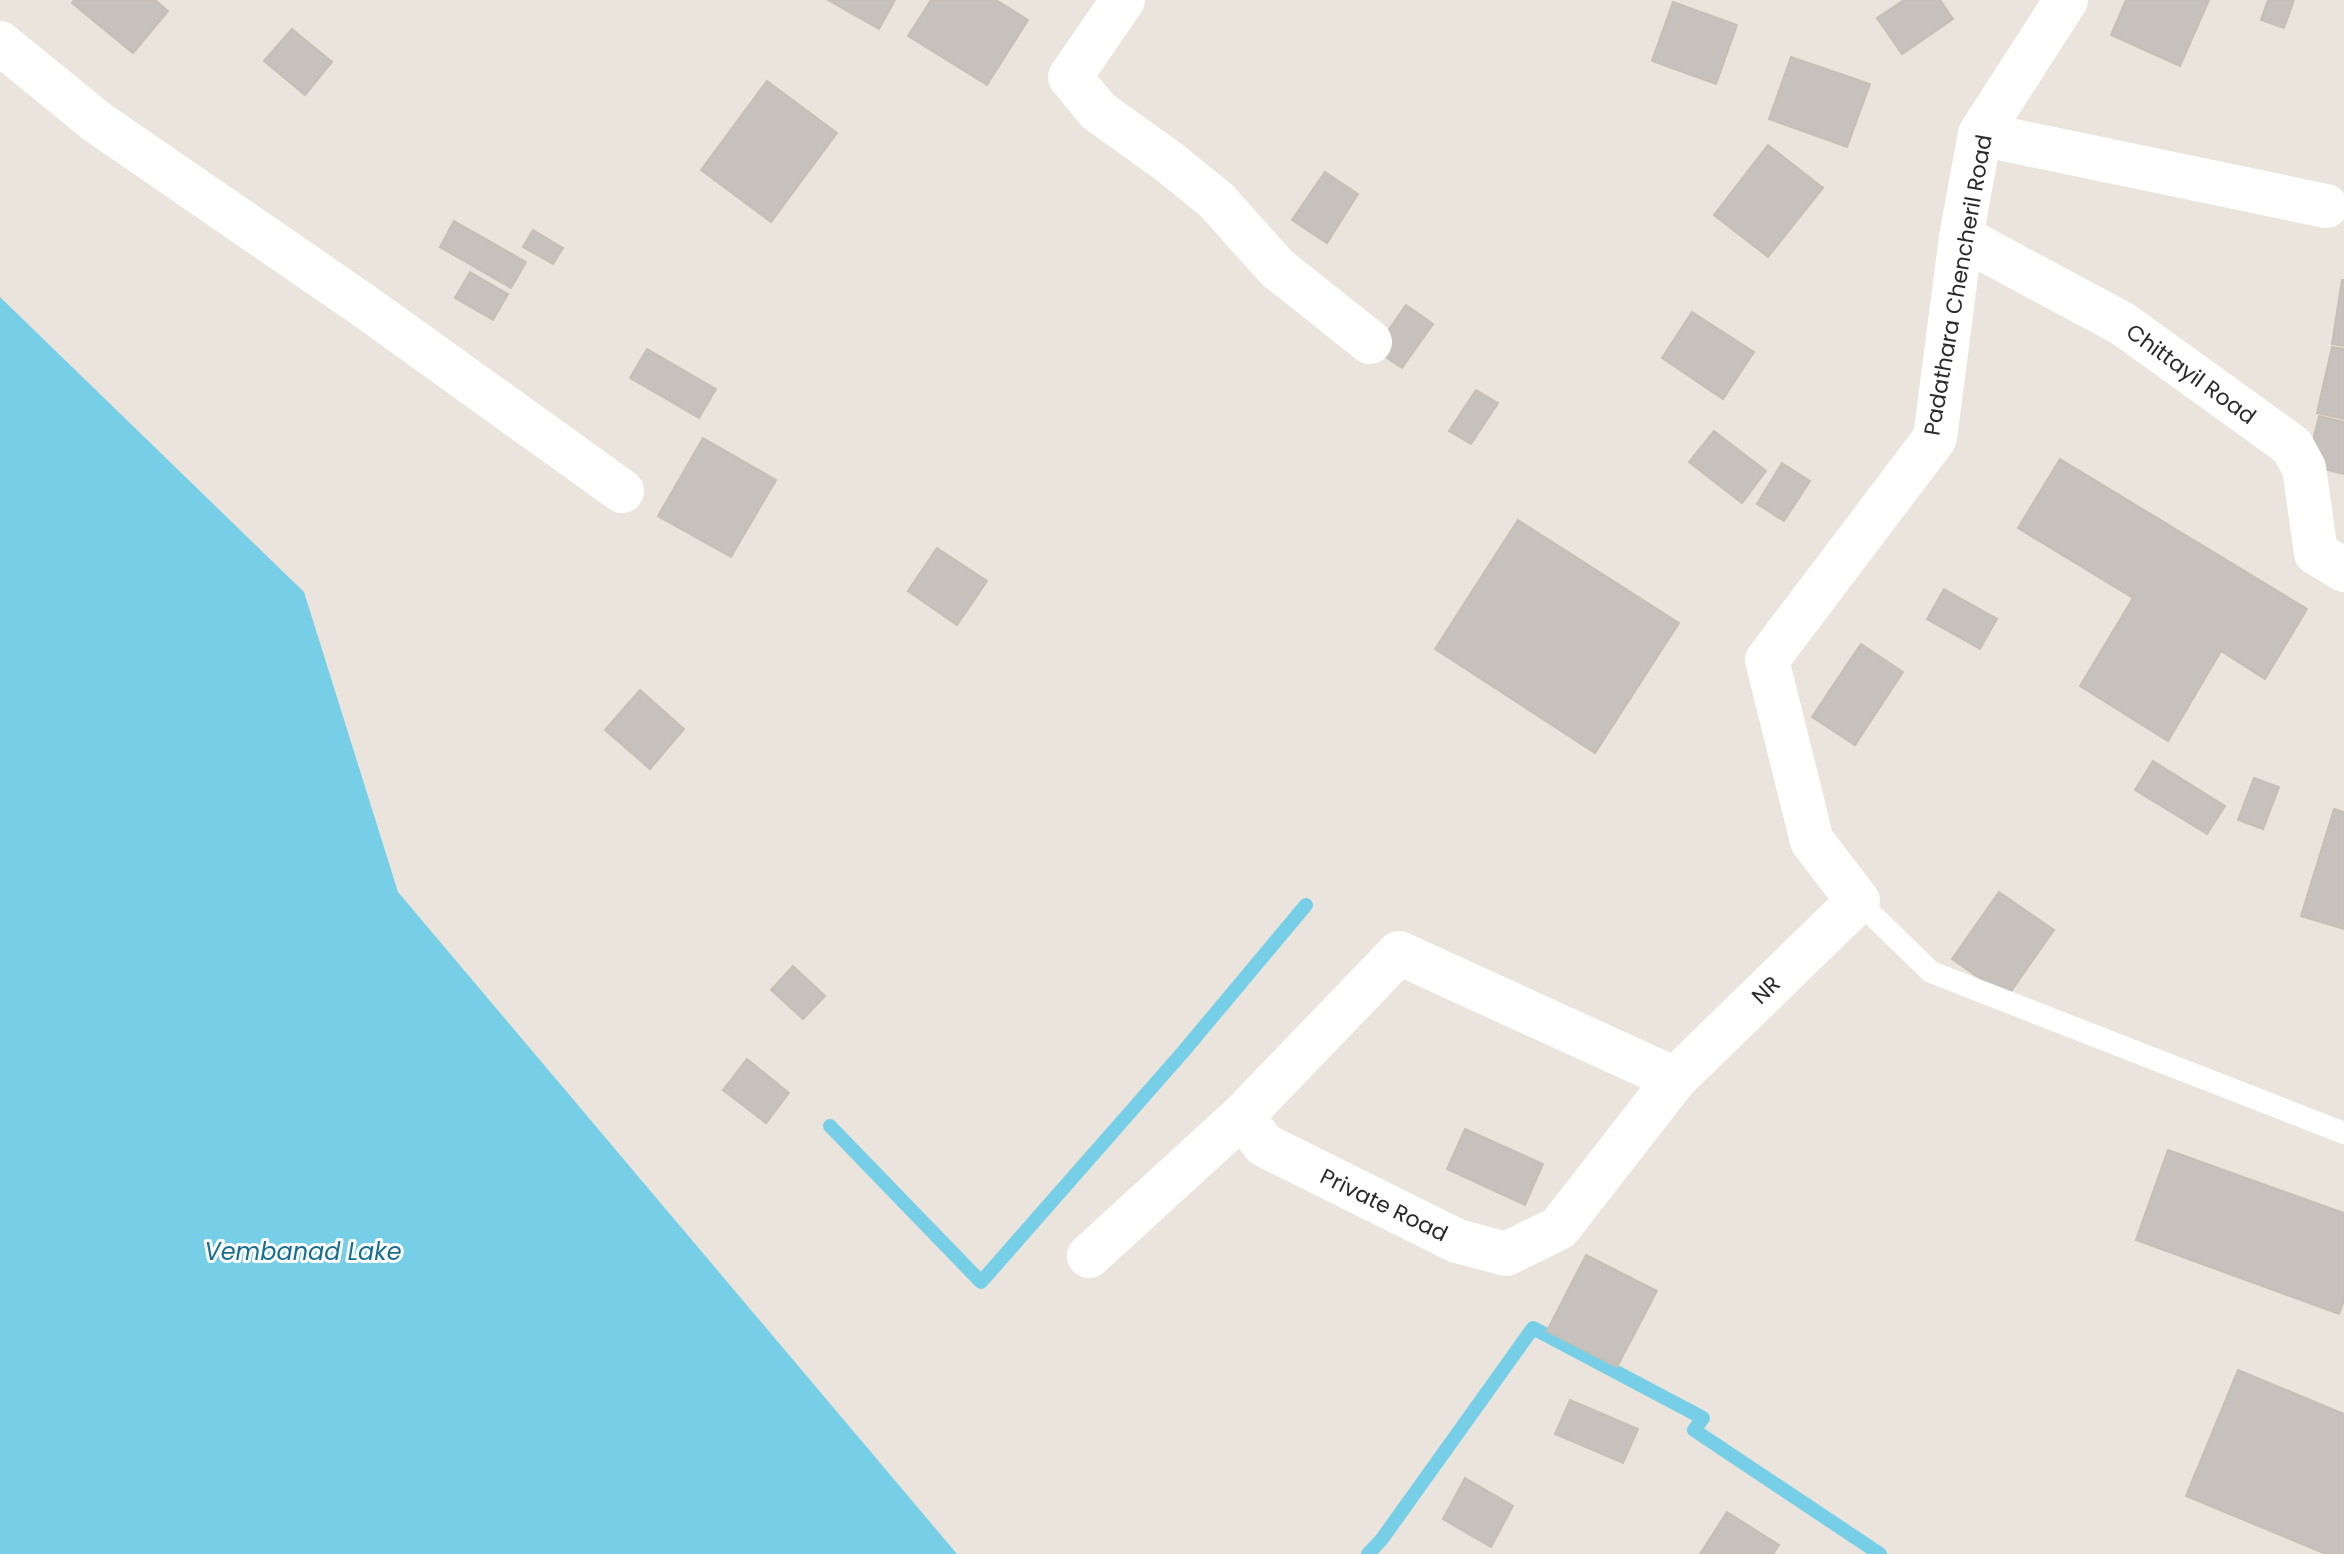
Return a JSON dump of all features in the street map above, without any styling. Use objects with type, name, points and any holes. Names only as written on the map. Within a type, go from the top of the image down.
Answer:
[{"type":"street","points":[[1123,0],[1070,77],[1098,111],[1216,200],[1277,268],[1370,342]]},
{"type":"street","name":"Padathara Chencheril Road","points":[[1858,901],[1812,841],[1767,660],[1935,438],[1961,237],[1980,134],[2066,0]]},
{"type":"street","points":[[0,43],[97,122],[363,305],[622,491]]},
{"type":"street","points":[[1980,134],[2326,206]]},
{"type":"street","name":"Chittayil Road","points":[[1961,237],[2123,324],[2292,446],[2304,468],[2316,553],[2344,570]]},
{"type":"street","name":"NR","points":[[1675,1079],[1858,901]]},
{"type":"street","points":[[1089,1256],[1242,1116],[1399,953],[1675,1079]]},
{"type":"street","name":"Private Road","points":[[1242,1116],[1264,1145],[1457,1241],[1506,1254],[1559,1228],[1675,1079]]},
{"type":"lane","points":[[1858,901],[1931,972],[2344,1133]]},
{"type":"water","name":"Vembanad Lake","points":[[0,297],[304,592],[398,892],[957,1554],[0,1554]]},
{"type":"building","points":[[74,0],[155,0],[168,11],[133,53],[72,3]]},
{"type":"building","points":[[828,0],[895,0],[879,29]]},
{"type":"building","points":[[931,0],[996,0],[1028,20],[987,85],[908,36]]},
{"type":"building","points":[[1904,0],[1940,0],[1953,19],[1902,54],[1877,18]]},
{"type":"building","points":[[2126,0],[2209,0],[2180,66],[2111,35]]},
{"type":"building","points":[[2268,0],[2294,0],[2284,28],[2261,20]]},
{"type":"building","points":[[1673,2],[1737,25],[1716,84],[1652,61]]},
{"type":"building","points":[[292,29],[332,62],[305,95],[264,61]]},
{"type":"building","points":[[1791,57],[1870,84],[1847,147],[1769,119]]},
{"type":"building","points":[[767,81],[837,133],[771,222],[701,170]]},
{"type":"building","points":[[1768,145],[1823,188],[1768,257],[1714,215]]},
{"type":"building","points":[[1325,172],[1358,194],[1327,243],[1292,220]]},
{"type":"building","points":[[454,221],[526,262],[511,288],[440,247]]},
{"type":"building","points":[[533,230],[563,248],[553,264],[523,247]]},
{"type":"building","points":[[470,272],[508,294],[493,320],[455,298]]},
{"type":"building","points":[[2344,280],[2344,346],[2332,344]]},
{"type":"building","points":[[1406,305],[1433,324],[1402,368],[1375,350]]},
{"type":"building","points":[[1692,312],[1754,352],[1723,399],[1662,358]]},
{"type":"building","points":[[2332,347],[2344,349],[2344,419],[2317,413]]},
{"type":"building","points":[[647,349],[716,389],[699,418],[630,378]]},
{"type":"building","points":[[1476,390],[1498,403],[1471,444],[1449,431]]},
{"type":"building","points":[[2319,416],[2344,422],[2344,474],[2307,465]]},
{"type":"building","points":[[1714,431],[1766,471],[1742,503],[1689,462]]},
{"type":"building","points":[[703,438],[776,480],[731,557],[658,516]]},
{"type":"building","points":[[2060,459],[2307,609],[2265,679],[2221,651],[2168,741],[2080,686],[2133,598],[2018,528]]},
{"type":"building","points":[[1782,463],[1810,481],[1784,521],[1757,504]]},
{"type":"building","points":[[1518,520],[1679,623],[1595,753],[1435,649]]},
{"type":"building","points":[[937,548],[987,581],[957,625],[908,591]]},
{"type":"building","points":[[1944,589],[1997,619],[1980,649],[1927,619]]},
{"type":"building","points":[[1861,644],[1903,672],[1855,745],[1812,717]]},
{"type":"building","points":[[640,690],[684,729],[650,769],[605,730]]},
{"type":"building","points":[[2153,761],[2225,806],[2207,834],[2135,790]]},
{"type":"building","points":[[2254,778],[2279,787],[2263,829],[2238,820]]},
{"type":"building","points":[[2334,809],[2344,812],[2344,929],[2301,916]]},
{"type":"building","points":[[1999,892],[2054,930],[2007,997],[1952,959]]},
{"type":"building","points":[[793,966],[825,996],[803,1019],[771,990]]},
{"type":"building","points":[[747,1059],[789,1093],[766,1123],[723,1090]]},
{"type":"building","points":[[1465,1129],[1543,1164],[1525,1205],[1447,1169]]},
{"type":"building","points":[[2168,1150],[2344,1213],[2344,1300],[2339,1314],[2136,1240]]},
{"type":"building","points":[[1586,1255],[1657,1291],[1617,1367],[1547,1331]]},
{"type":"building","points":[[2238,1370],[2344,1414],[2344,1554],[2326,1554],[2186,1496]]},
{"type":"building","points":[[1570,1400],[1638,1429],[1623,1463],[1555,1434]]},
{"type":"building","points":[[1465,1478],[1513,1506],[1491,1547],[1443,1519]]},
{"type":"building","points":[[1727,1512],[1779,1545],[1773,1554],[1700,1554]]},
{"type":"waterway","points":[[830,1126],[981,1282],[1183,1052],[1306,905]]},
{"type":"waterway","points":[[1368,1554],[1382,1539],[1533,1328],[1703,1418],[1694,1430],[1880,1554]]}]
